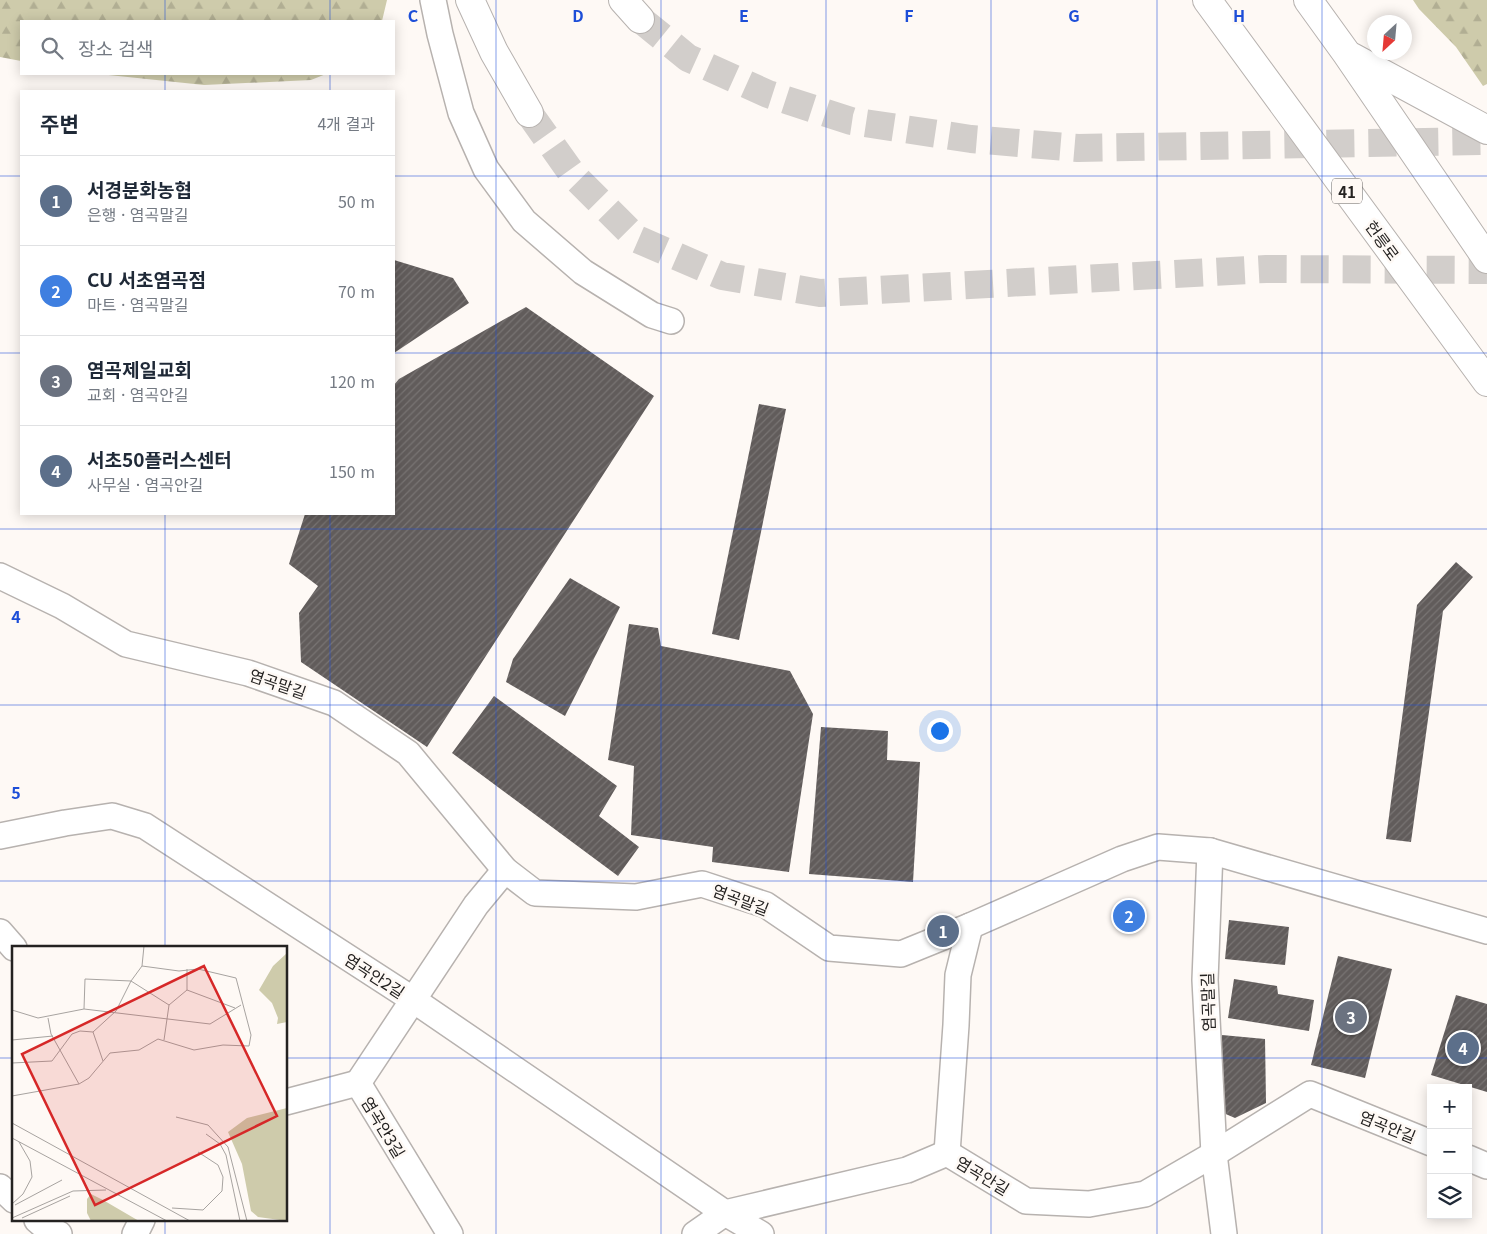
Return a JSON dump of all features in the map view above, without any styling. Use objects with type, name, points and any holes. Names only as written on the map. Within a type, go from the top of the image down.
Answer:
[{"type":"main road","points":[[470,0],[494,52],[529,112]]},
{"type":"main road","name":"헌릉로","points":[[1207,0],[1487,382]]},
{"type":"main road","points":[[1308,0],[1487,259]]},
{"type":"main road","points":[[1347,54],[1487,130]]},
{"type":"street","points":[[432,0],[461,113],[486,169],[524,221],[583,272],[652,315],[672,321]]},
{"type":"street","name":"염곡말길","points":[[0,576],[62,606],[126,644],[248,673],[334,703],[408,753],[505,870],[536,893],[636,897],[702,884],[766,905],[829,948],[901,954],[970,926],[1122,859],[1158,847],[1210,851],[1487,930]]},
{"type":"street","name":"염곡안2길","points":[[0,836],[64,823],[112,816],[145,826],[412,999],[725,1213],[761,1234]]},
{"type":"street","name":"염곡말길","points":[[1210,851],[1205,980],[1214,1154]]},
{"type":"street","points":[[358,1083],[476,905],[505,870]]},
{"type":"street","points":[[947,1153],[958,975],[970,926]]},
{"type":"street","points":[[0,932],[12,946]]},
{"type":"street","name":"염곡안3길","points":[[288,1101],[358,1083],[450,1234]]},
{"type":"street","name":"염곡안길","points":[[695,1234],[725,1213],[906,1170],[947,1153],[1026,1201],[1088,1204],[1145,1194],[1214,1154],[1310,1094],[1427,1141]]},
{"type":"street","points":[[1214,1154],[1224,1234]]},
{"type":"street","points":[[1472,1160],[1487,1166]]},
{"type":"street","points":[[0,1187],[12,1198]]},
{"type":"street","points":[[39,1222],[59,1234]]},
{"type":"street","points":[[135,1234],[141,1222]]},
{"type":"green space","points":[[0,0],[387,0],[382,20],[20,20],[20,61],[0,57]]},
{"type":"green space","points":[[1413,0],[1487,0],[1487,84],[1483,86],[1456,47],[1419,9]]},
{"type":"green space","points":[[109,75],[324,75],[311,80],[204,85]]},
{"type":"building","points":[[395,260],[453,278],[469,303],[395,352]]},
{"type":"building","points":[[526,307],[654,396],[427,747],[301,662],[299,613],[318,586],[289,564],[305,515],[395,515],[395,384],[399,379]]},
{"type":"building","points":[[759,404],[786,409],[739,640],[712,634]]},
{"type":"building","points":[[1456,562],[1473,577],[1443,611],[1411,842],[1386,839],[1417,605]]},
{"type":"building","points":[[570,578],[620,607],[565,716],[506,682],[513,659]]},
{"type":"building","points":[[629,624],[658,628],[661,646],[790,671],[813,714],[789,872],[712,862],[713,847],[631,835],[634,766],[608,760]]},
{"type":"building","points":[[494,696],[617,786],[599,816],[639,847],[618,876],[452,753]]},
{"type":"building","points":[[821,727],[888,731],[887,760],[920,762],[913,882],[809,874]]},
{"type":"building","points":[[1229,920],[1289,927],[1285,965],[1225,959]]},
{"type":"building","points":[[1338,956],[1392,969],[1365,1078],[1311,1065]]},
{"type":"building","points":[[1234,979],[1277,986],[1278,994],[1314,1000],[1309,1031],[1228,1018]]},
{"type":"building","points":[[1456,995],[1487,1004],[1487,1092],[1472,1087],[1472,1084],[1461,1084],[1431,1075]]},
{"type":"building","points":[[1222,1035],[1265,1039],[1266,1103],[1235,1118],[1221,1112]]},
{"type":"tunnel","points":[[640,19],[688,58],[768,94],[851,121],[971,139],[1078,148],[1487,141]]},
{"type":"tunnel","points":[[529,113],[573,175],[637,239],[722,276],[820,293],[1266,269],[1487,270]]},
{"type":"place","name":"CU 서초염곡점","points":[[1129,916]]},
{"type":"place","name":"서경분화농협","points":[[943,931]]},
{"type":"place","name":"염곡제일교회","points":[[1351,1017]]},
{"type":"place","name":"서초50플러스센터","points":[[1463,1048]]}]
